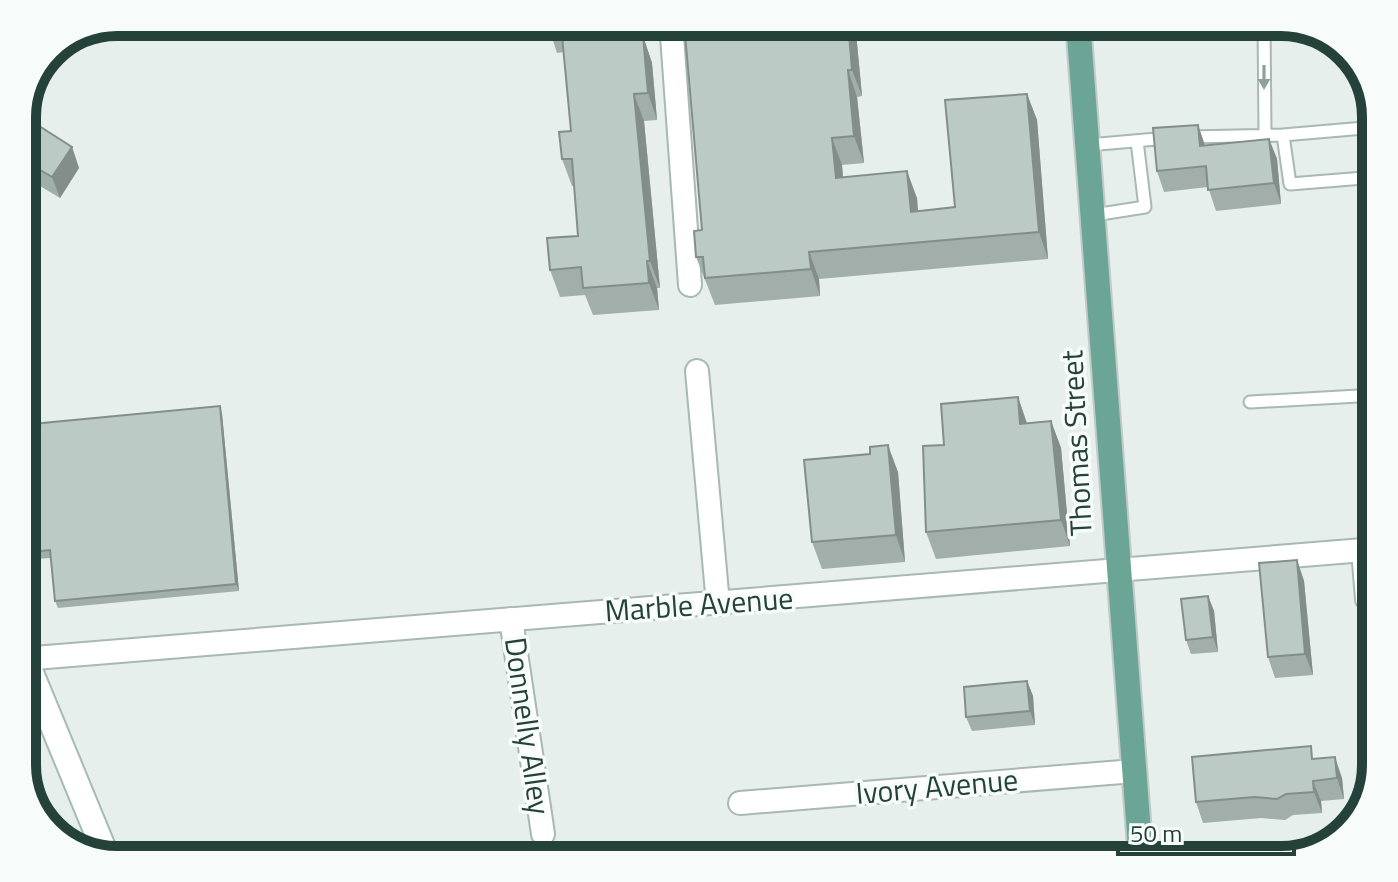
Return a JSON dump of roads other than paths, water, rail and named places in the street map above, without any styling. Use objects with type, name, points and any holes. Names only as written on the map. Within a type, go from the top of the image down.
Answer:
[{"type":"main road","name":"Thomas Street","points":[[1079,36],[1140,846]]},
{"type":"street","points":[[672,36],[690,285]]},
{"type":"street","points":[[697,371],[718,604]]},
{"type":"street","name":"Marble Avenue","points":[[36,655],[718,604],[1362,550]]},
{"type":"street","name":"Donnelly Alley","points":[[511,619],[543,834]]},
{"type":"street","points":[[36,685],[102,844]]},
{"type":"street","name":"Ivory Avenue","points":[[740,803],[1134,771]]},
{"type":"lane","points":[[1264,36],[1265,133]]},
{"type":"lane","points":[[1088,145],[1362,128]]},
{"type":"lane","points":[[1283,135],[1290,184],[1362,178]]},
{"type":"lane","points":[[1094,215],[1145,207],[1137,141]]},
{"type":"lane","points":[[1250,402],[1362,396]]}]
